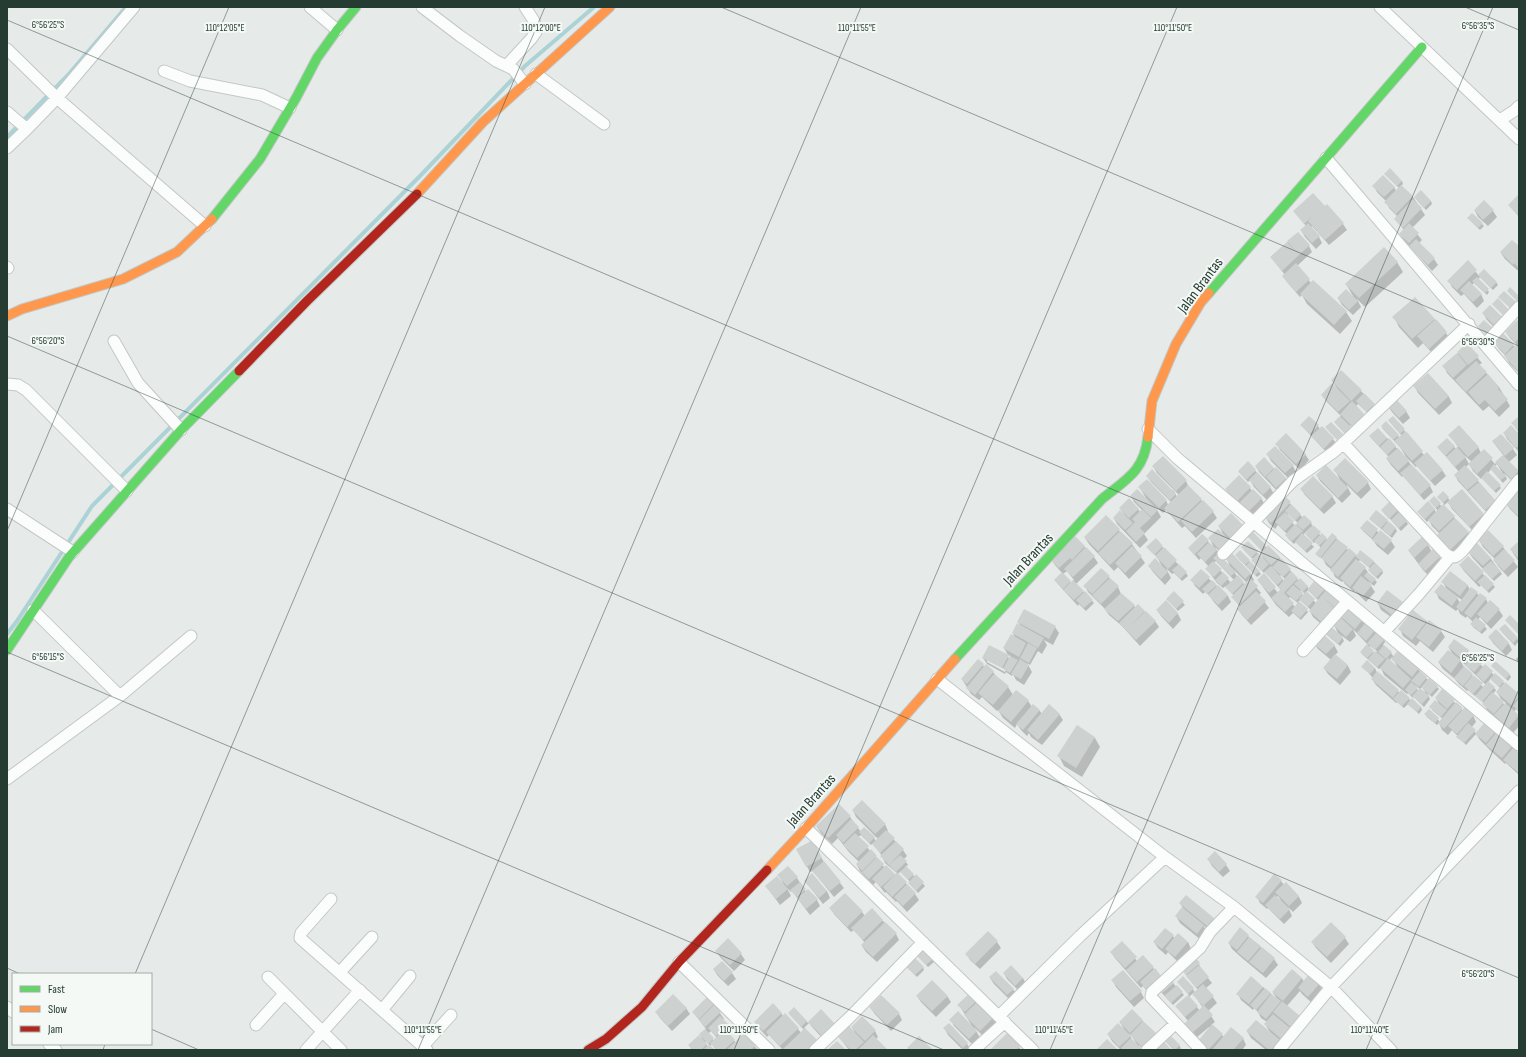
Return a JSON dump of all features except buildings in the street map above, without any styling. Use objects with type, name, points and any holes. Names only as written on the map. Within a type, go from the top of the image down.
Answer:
[{"type":"street","points":[[7,148],[27,129],[56,97],[134,7]]},
{"type":"street","points":[[310,7],[337,30]]},
{"type":"street","points":[[7,316],[22,309],[123,279],[177,252],[216,216],[260,159],[317,58],[356,7]]},
{"type":"street","points":[[422,7],[460,36],[496,60],[510,67],[523,81]]},
{"type":"street","points":[[510,67],[536,32],[534,21],[525,7]]},
{"type":"street","points":[[7,650],[33,610],[67,548],[124,488],[177,425],[405,207],[523,81],[536,74],[610,7]]},
{"type":"street","points":[[1380,7],[1519,139]]},
{"type":"street","name":"Jalan Brantas","points":[[588,1050],[606,1039],[642,1007],[679,962],[806,828],[937,679],[1102,499],[1140,466],[1146,451],[1152,400],[1176,344],[1200,302],[1422,47]]},
{"type":"street","points":[[7,49],[56,97],[205,226]]},
{"type":"street","points":[[164,71],[190,81],[262,95],[290,108]]},
{"type":"street","points":[[536,74],[604,124]]},
{"type":"street","points":[[1500,120],[1519,106]]},
{"type":"street","points":[[7,112],[27,129]]},
{"type":"street","points":[[1326,158],[1469,324],[1519,385]]},
{"type":"street","points":[[1485,344],[1519,307]]},
{"type":"street","points":[[1223,554],[1293,481],[1335,451],[1469,324]]},
{"type":"street","points":[[114,341],[138,383],[177,425]]},
{"type":"street","points":[[7,384],[18,385],[26,390],[124,488]]},
{"type":"street","points":[[1148,429],[1177,458],[1519,745]]},
{"type":"street","points":[[1343,443],[1450,557],[1454,558],[1458,556],[1465,548],[1519,480]]},
{"type":"street","points":[[7,509],[67,548]]},
{"type":"street","points":[[1384,632],[1450,557]]},
{"type":"street","points":[[1303,651],[1347,602]]},
{"type":"street","points":[[33,610],[120,696]]},
{"type":"street","points":[[7,779],[120,696],[191,636]]},
{"type":"street","points":[[937,679],[1165,857],[1234,907],[1331,987],[1391,1050]]},
{"type":"street","points":[[1279,1050],[1331,987],[1519,791]]},
{"type":"street","points":[[806,828],[1032,1050]]},
{"type":"street","points":[[974,1050],[1080,936],[1165,857]]},
{"type":"street","points":[[331,899],[300,936],[300,938],[425,1048],[451,1015]]},
{"type":"street","points":[[1201,1050],[1151,997],[1152,992],[1200,948],[1210,932],[1234,907]]},
{"type":"street","points":[[340,972],[372,937]]},
{"type":"street","points":[[815,1050],[850,1017],[923,942]]},
{"type":"street","points":[[679,962],[768,1050]]},
{"type":"street","points":[[382,1010],[410,976]]},
{"type":"street","points":[[268,977],[341,1050]]},
{"type":"street","points":[[306,1050],[360,990]]},
{"type":"street","points":[[256,1025],[284,994]]},
{"type":"street","points":[[1147,1050],[1176,1024]]},
{"type":"waterway","points":[[7,137],[68,75],[126,7]]},
{"type":"waterway","points":[[7,634],[92,506],[421,175],[525,66],[594,7]]},
{"type":"traffic: fast","points":[[212,219],[260,159],[296,98],[317,58],[356,7]]},
{"type":"traffic: fast","points":[[1209,293],[1422,47]]},
{"type":"traffic: fast","points":[[7,650],[69,557],[181,430],[239,371]]},
{"type":"traffic: fast","points":[[955,659],[1102,499],[1133,473],[1143,458],[1148,437]]},
{"type":"traffic: slow","points":[[417,194],[483,122],[610,7]]},
{"type":"traffic: slow","points":[[7,316],[22,309],[123,279],[177,252],[212,219]]},
{"type":"traffic: slow","points":[[1148,437],[1152,401],[1176,344],[1201,302],[1209,293]]},
{"type":"traffic: slow","points":[[767,870],[955,659]]},
{"type":"traffic: jam","points":[[239,371],[307,301],[417,194]]},
{"type":"traffic: jam","points":[[588,1050],[606,1039],[642,1007],[679,962],[767,870]]}]
